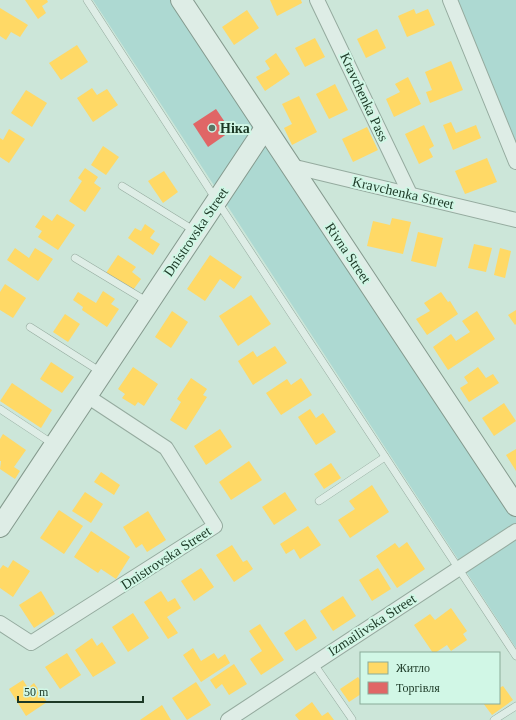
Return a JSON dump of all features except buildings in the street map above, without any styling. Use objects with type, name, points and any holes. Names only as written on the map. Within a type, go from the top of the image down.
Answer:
[{"type":"street","name":"Rivna Street","points":[[181,0],[516,506]]},
{"type":"street","name":"Kravchenka Pass","points":[[318,0],[410,194]]},
{"type":"street","points":[[450,0],[516,162]]},
{"type":"street","name":"Dnistrovska Street","points":[[3,518],[55,445],[265,128]]},
{"type":"street","name":"Kravchenka Street","points":[[291,166],[516,220]]},
{"type":"street","name":"Dnistrovska Street","points":[[0,623],[31,644],[215,526],[166,448],[87,396]]},
{"type":"street","name":"Izmailivska Street","points":[[228,720],[516,531]]},
{"type":"lane","points":[[87,0],[217,201],[516,656]]},
{"type":"lane","points":[[122,186],[196,232]]},
{"type":"lane","points":[[74,258],[149,303]]},
{"type":"lane","points":[[30,327],[102,373]]},
{"type":"lane","points":[[0,409],[55,445]]},
{"type":"lane","points":[[319,501],[385,457]]},
{"type":"lane","points":[[314,664],[352,719]]},
{"type":"lane","points":[[494,720],[516,706]]},
{"type":"shaded area","points":[[93,0],[177,0],[516,512],[516,648]]},
{"type":"shaded area","points":[[458,0],[516,0],[516,142]]},
{"type":"place","name":"Ніка","points":[[212,128]]}]
